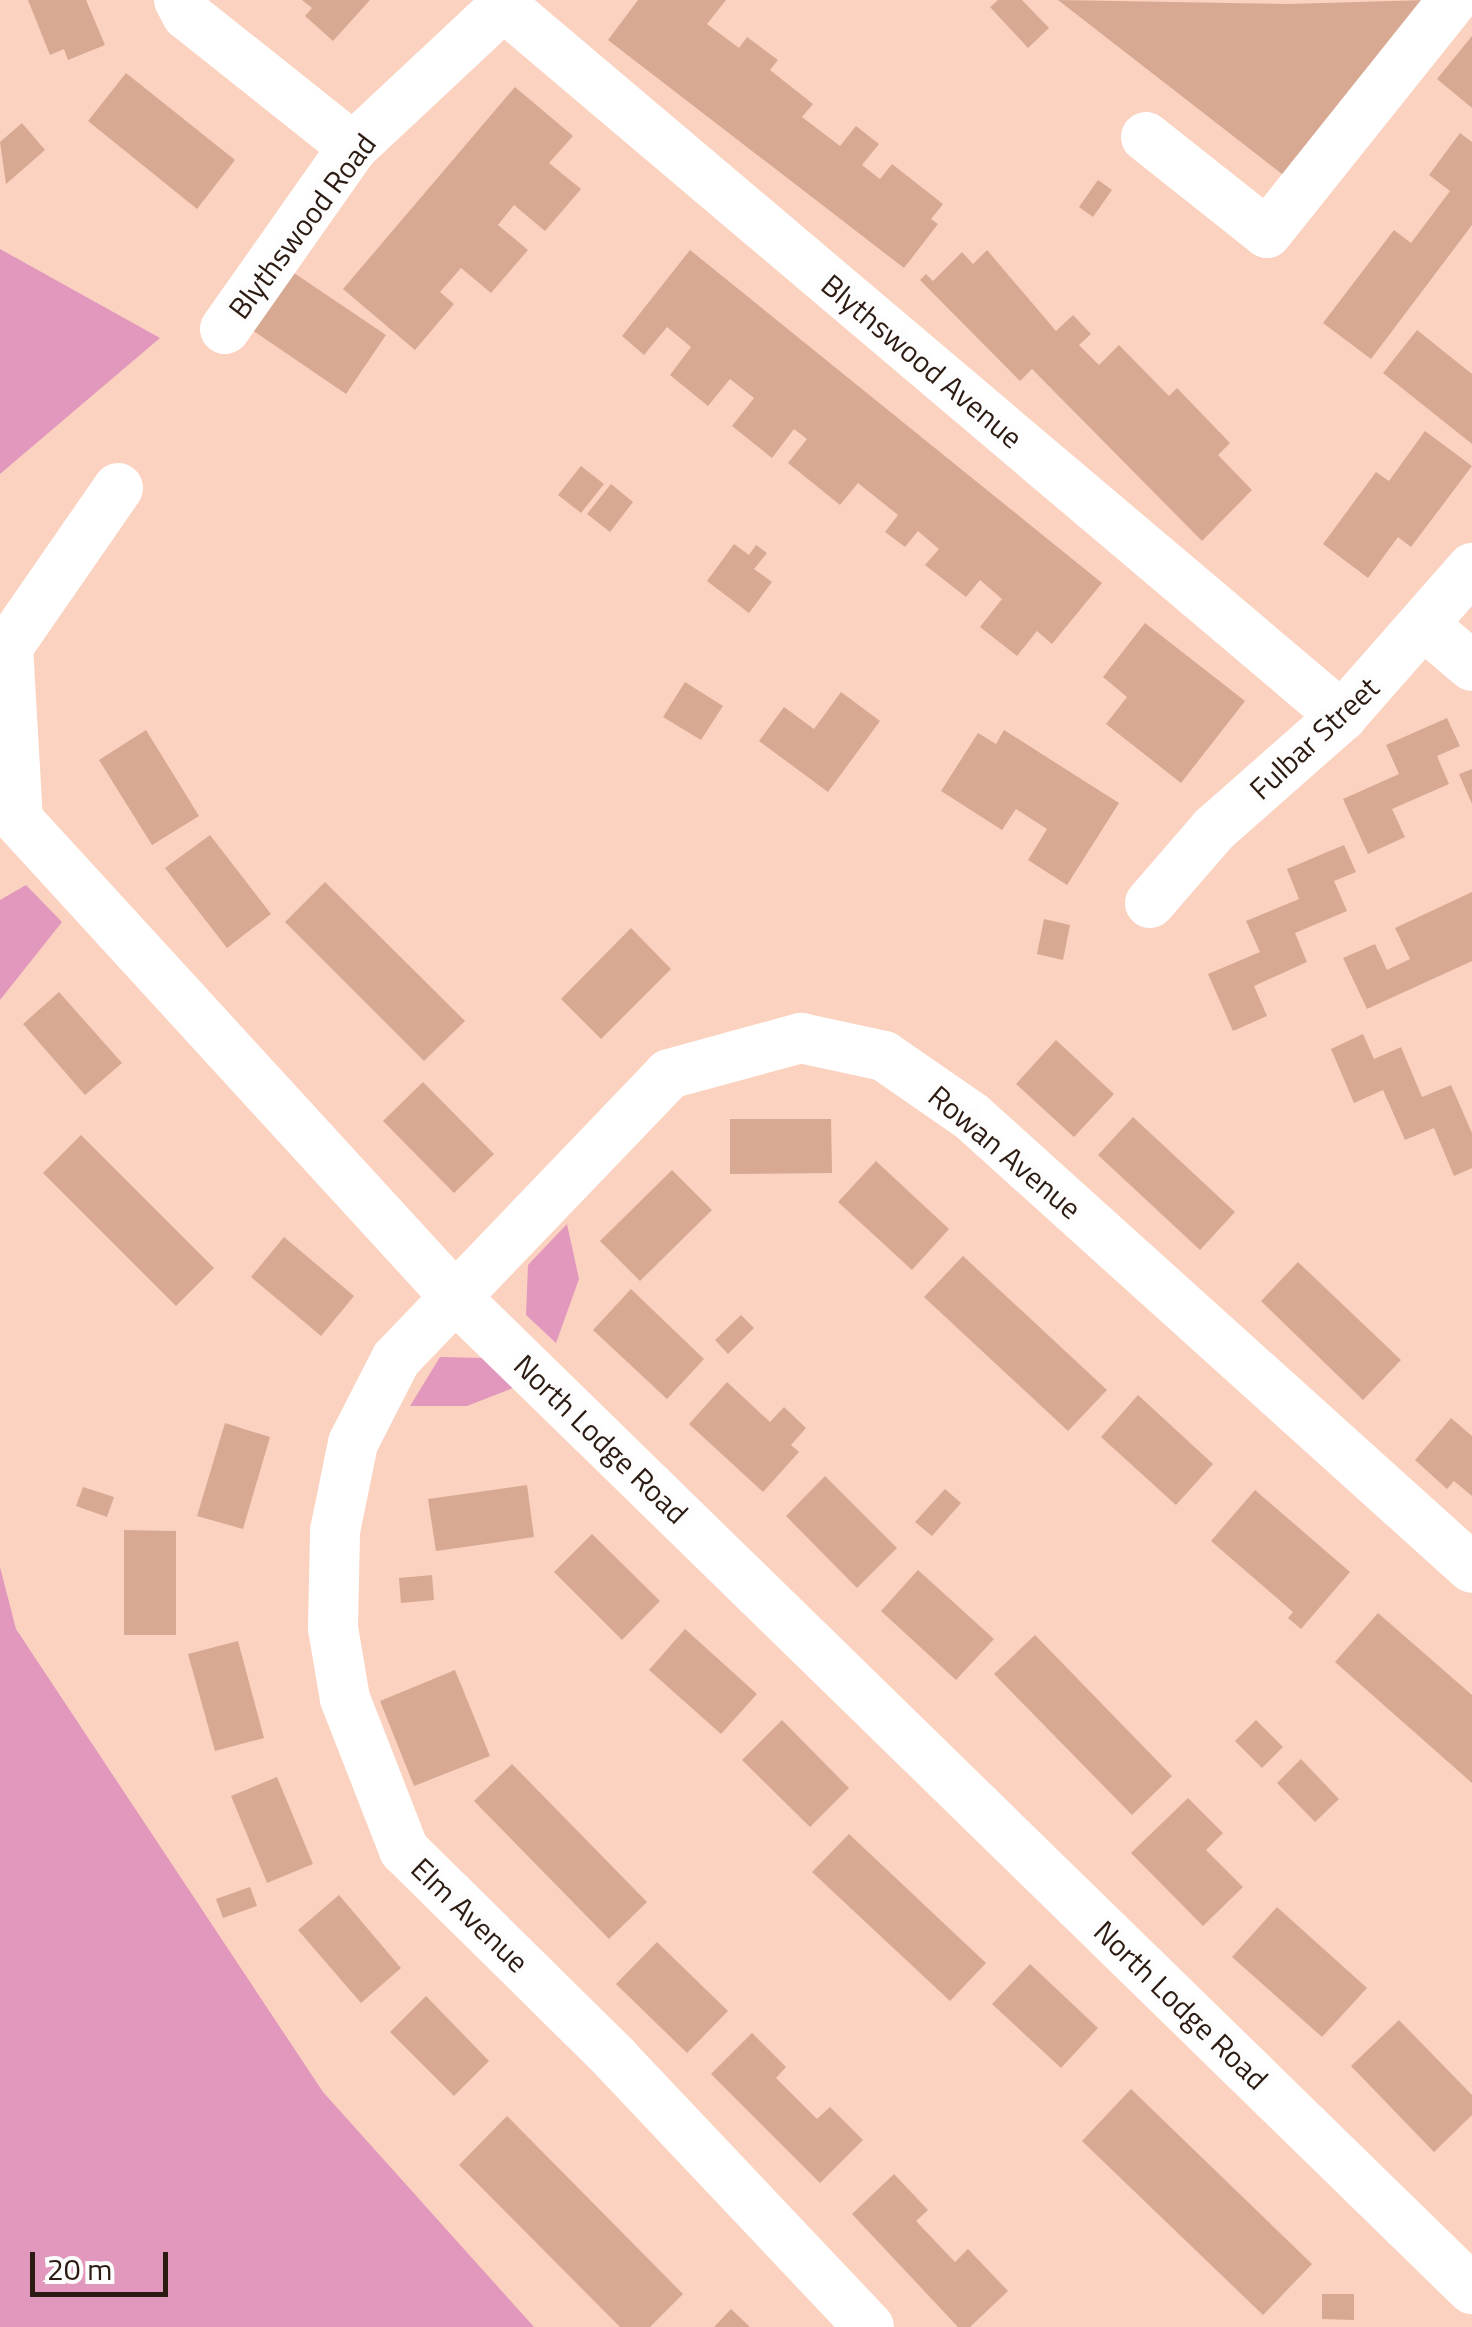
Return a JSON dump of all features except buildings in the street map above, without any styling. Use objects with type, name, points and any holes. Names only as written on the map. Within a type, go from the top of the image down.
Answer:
[{"type":"street","points":[[180,0],[187,15],[353,147]]},
{"type":"street","points":[[1146,137],[1267,233],[1453,0]]},
{"type":"street","name":"Blythswood Road","points":[[226,329],[353,147],[506,3]]},
{"type":"street","name":"Blythswood Avenue","points":[[506,3],[1342,716]]},
{"type":"street","name":"North Lodge Road","points":[[118,488],[8,647],[18,820],[457,1299],[1472,2289]]},
{"type":"street","name":"Fulbar Street","points":[[1150,903],[1214,829],[1342,716],[1426,628],[1472,568]]},
{"type":"street","points":[[1426,628],[1472,666]]},
{"type":"street","name":"Rowan Avenue","points":[[457,1299],[669,1074],[801,1038],[884,1056],[972,1117],[1472,1568]]},
{"type":"street","name":"Elm Avenue","points":[[457,1299],[396,1359],[353,1442],[335,1531],[334,1628],[344,1699],[373,1780],[404,1850],[616,2059],[869,2327]]},
{"type":"shaded area","points":[[0,249],[160,338],[0,474]]},
{"type":"shaded area","points":[[26,885],[62,922],[0,1000],[0,900]]},
{"type":"shaded area","points":[[567,1224],[579,1279],[556,1343],[526,1315],[528,1265]]},
{"type":"shaded area","points":[[440,1357],[483,1358],[513,1388],[467,1406],[410,1406]]},
{"type":"shaded area","points":[[0,1567],[16,1629],[323,2092],[534,2327],[0,2327]]}]
